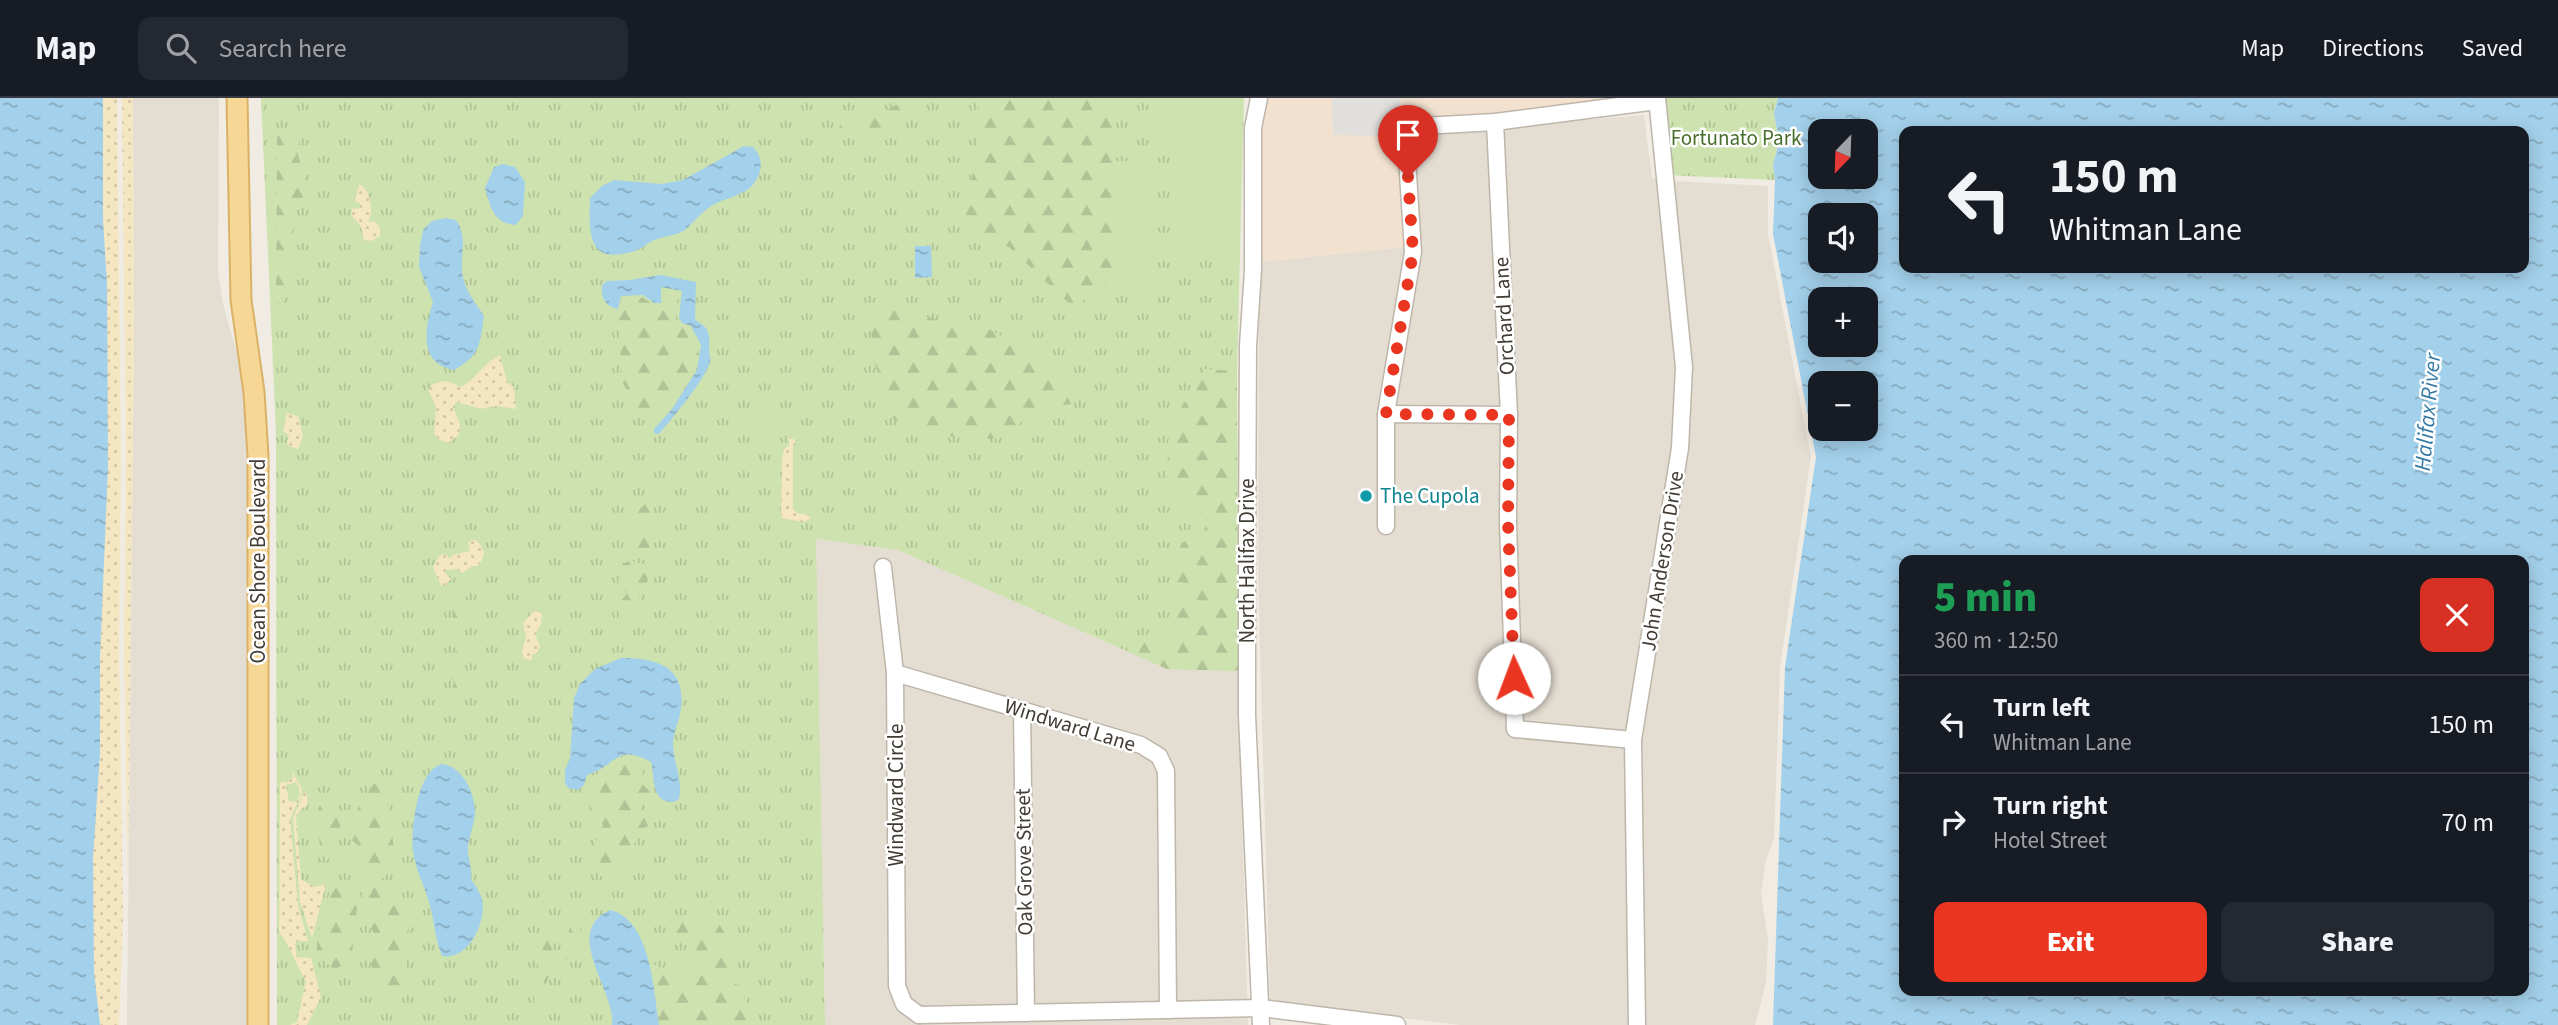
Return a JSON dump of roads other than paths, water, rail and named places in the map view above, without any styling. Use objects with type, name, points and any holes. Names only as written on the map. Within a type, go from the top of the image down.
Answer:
[{"type":"main road","name":"Ocean Shore Boulevard","points":[[237,98],[241,300],[254,392],[258,456],[258,1025]]},
{"type":"street","name":"North Halifax Drive","points":[[1259,98],[1253,128],[1253,270],[1248,346],[1247,715],[1261,1025]]},
{"type":"street","points":[[1386,526],[1386,414],[1413,252],[1405,127],[1495,122],[1657,99]]},
{"type":"street","name":"John Anderson Drive","points":[[1637,1025],[1633,740],[1680,448],[1684,367],[1657,99]]},
{"type":"street","name":"Orchard Lane","points":[[1495,122],[1509,415],[1508,523],[1515,729],[1633,740]]},
{"type":"street","points":[[1386,414],[1509,415]]},
{"type":"street","name":"Windward Circle","points":[[883,567],[895,673],[897,986],[904,1004],[919,1020]]},
{"type":"street","name":"Windward Lane","points":[[895,673],[1141,745],[1159,756],[1166,771],[1168,1010]]},
{"type":"street","name":"Oak Grove Street","points":[[1022,710],[1026,1013]]},
{"type":"street","points":[[919,1020],[1026,1013],[1261,1008],[1397,1025]]},
{"type":"water","points":[[0,98],[103,98],[108,467],[100,658],[100,753],[93,858],[94,972],[100,1025],[0,1025]]},
{"type":"water","name":"Halifax River","points":[[1778,98],[2558,98],[2558,1025],[1773,1025],[1785,667],[1816,457],[1813,441],[1878,441],[1878,371],[1808,371],[1808,416],[1773,234],[1773,165],[1779,142],[1774,113]]},
{"type":"water","points":[[744,146],[753,147],[761,164],[758,177],[751,187],[709,207],[685,230],[654,240],[635,251],[619,255],[608,254],[594,244],[590,224],[590,198],[602,186],[614,180],[662,184],[683,180]]},
{"type":"water","points":[[503,164],[515,167],[525,182],[523,216],[516,225],[498,218],[491,208],[485,188],[494,167]]},
{"type":"water","points":[[446,218],[456,220],[460,227],[464,281],[484,316],[474,354],[454,370],[442,366],[429,353],[427,334],[433,302],[419,267],[423,230],[432,221]]},
{"type":"water","points":[[915,246],[931,246],[932,277],[915,278]]},
{"type":"water","points":[[660,275],[696,282],[695,320],[708,332],[710,362],[695,388],[659,434],[654,433],[654,429],[672,409],[697,370],[701,345],[691,326],[682,323],[679,317],[682,291],[661,287],[661,303],[654,303],[643,295],[621,296],[618,309],[613,308],[603,297],[602,285],[607,281]]},
{"type":"water","points":[[621,658],[656,662],[673,673],[679,682],[681,708],[673,745],[680,792],[679,799],[674,802],[661,799],[655,789],[651,762],[631,755],[624,755],[587,775],[584,785],[578,790],[568,788],[565,782],[565,770],[570,758],[574,698],[580,684],[595,669]]},
{"type":"water","points":[[442,764],[456,770],[471,791],[475,815],[468,851],[471,879],[481,896],[483,908],[474,938],[468,946],[452,956],[442,956],[440,951],[413,851],[413,829],[421,788],[433,769]]},
{"type":"water","points":[[610,910],[624,916],[642,942],[652,976],[659,1025],[612,1025],[611,1011],[590,947],[590,932],[596,920]]},
{"type":"place","name":"The Cupola","points":[[1366,496]]},
{"type":"park label","name":"Fortunato Park","points":[[1736,138]]}]
